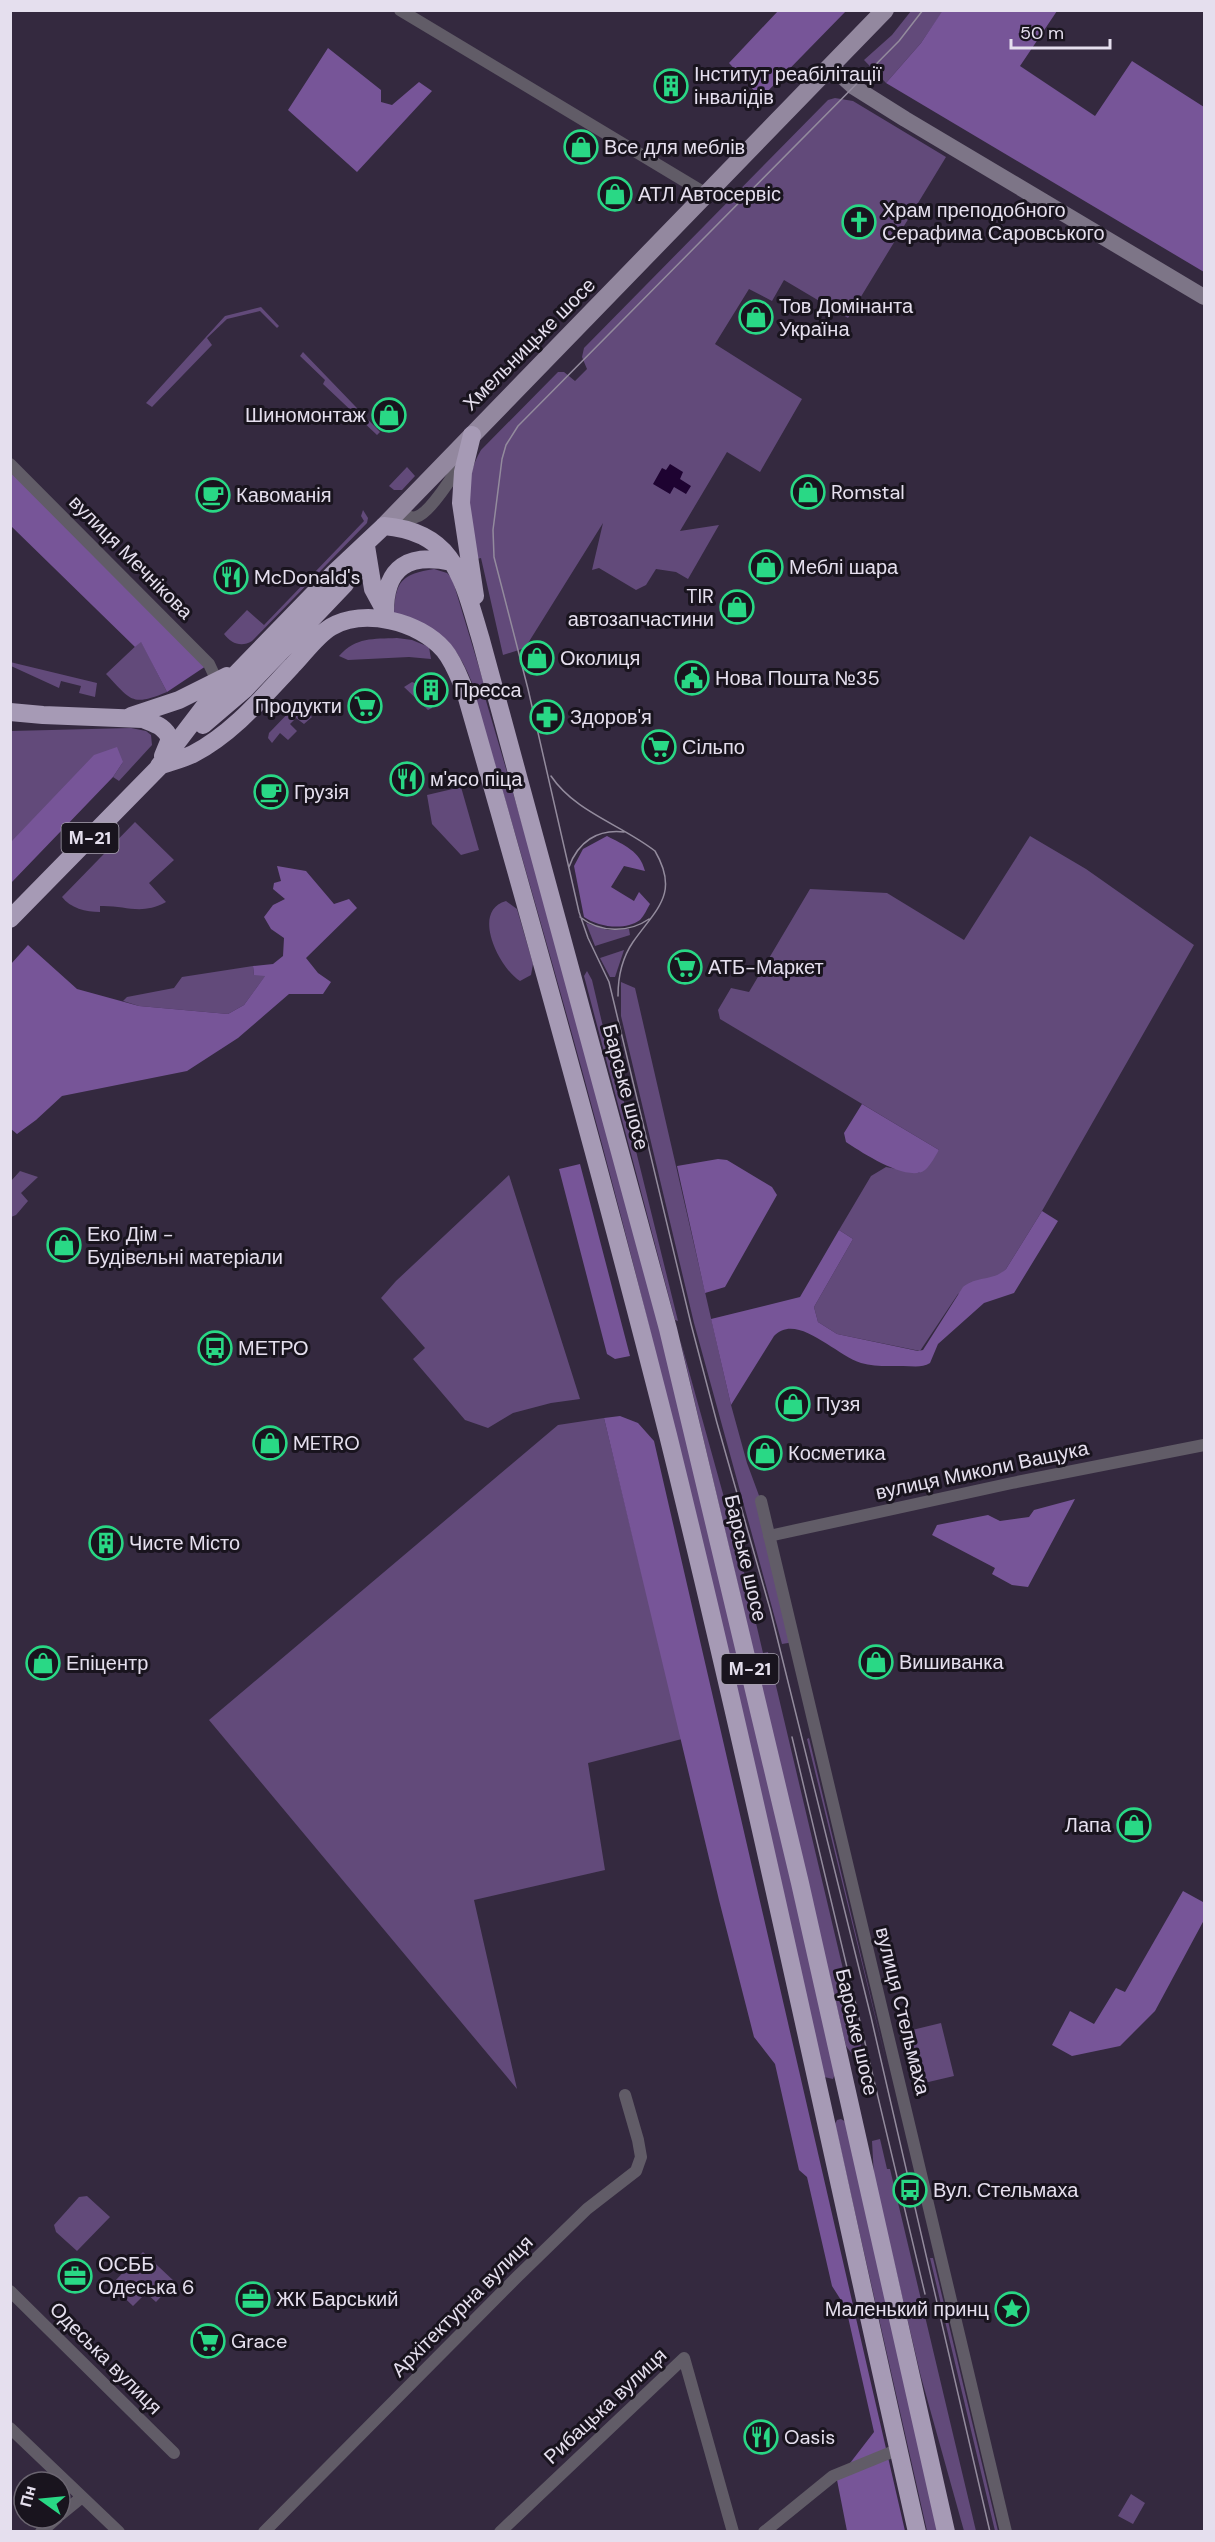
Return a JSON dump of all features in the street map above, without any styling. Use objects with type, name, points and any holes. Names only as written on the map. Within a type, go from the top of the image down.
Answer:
[{"type":"highway","points":[[472,435],[463,472],[461,503],[481,640]]},
{"type":"highway","name":"М-21","points":[[10,919],[159,766],[204,707],[327,580],[366,546],[384,526],[407,528],[439,545],[459,574],[481,640]]},
{"type":"highway","points":[[366,546],[373,589],[385,612],[400,624]]},
{"type":"highway","points":[[159,766],[212,715],[244,690],[345,584],[366,546]]},
{"type":"highway","points":[[385,612],[387,586],[399,568],[408,562],[420,559],[452,562]]},
{"type":"highway","name":"М-21","points":[[159,766],[193,754],[232,728],[328,629],[350,619],[378,619],[400,624],[433,639],[455,666],[495,794],[577,1084],[669,1440],[917,2532]]},
{"type":"highway","name":"Барське шосе","points":[[481,640],[526,813],[668,1329],[773,1768],[946,2532]]},
{"type":"highway","name":"М-21","points":[[10,711],[43,715],[124,718],[151,711],[217,681],[249,663]]},
{"type":"highway","points":[[124,718],[143,719],[165,729],[170,739],[159,766]]},
{"type":"highway","points":[[820,2102],[848,2095]]},
{"type":"main road","name":"Хмельницьке шосе","points":[[384,526],[708,195],[885,10]]},
{"type":"street","points":[[400,10],[708,195]]},
{"type":"street","points":[[832,67],[854,87],[905,119],[1204,297]]},
{"type":"street","name":"вулиця Мечнікова","points":[[10,464],[209,664],[217,681]]},
{"type":"street","name":"вулиця Миколи Ващука","points":[[769,1536],[1012,1483],[1204,1445]]},
{"type":"street","name":"вулиця Стельмаха","points":[[761,1501],[1006,2532]]},
{"type":"street","name":"Архітектурна вулиця","points":[[264,2532],[533,2261],[587,2209],[636,2171],[641,2157],[624,2095]]},
{"type":"street","name":"Одеська вулиця","points":[[10,2291],[174,2453]]},
{"type":"street","name":"Рибацька вулиця","points":[[500,2532],[684,2358],[733,2532]]},
{"type":"street","points":[[10,2428],[119,2532]]},
{"type":"street","points":[[764,2532],[833,2476],[898,2449]]},
{"type":"street","points":[[72,2505],[82,2497]]},
{"type":"shaded area","points":[[943,10],[1057,11],[1020,66],[1095,116],[1132,61],[1204,107],[1204,272],[886,83],[921,43]]},
{"type":"shaded area","points":[[778,11],[846,11],[761,98],[729,63]]},
{"type":"shaded area","points":[[911,11],[943,11],[921,43],[886,83],[864,60],[892,35]]},
{"type":"shaded area","points":[[328,48],[381,90],[381,102],[392,105],[419,82],[432,91],[357,172],[288,110]]},
{"type":"shaded area","points":[[835,98],[853,101],[946,157],[848,318],[784,280],[772,301],[749,289],[715,344],[802,399],[760,472],[727,452],[680,531],[719,525],[688,579],[676,572],[656,569],[646,585],[636,590],[599,568],[592,570],[603,523],[525,648],[503,655],[481,558],[477,559],[468,503],[471,477],[481,450],[558,372],[564,372],[575,381],[587,369],[582,357],[584,348],[828,100]]},
{"type":"shaded area","points":[[261,307],[279,326],[277,328],[260,311],[227,319],[207,338],[212,345],[152,407],[146,403],[225,316]]},
{"type":"shaded area","points":[[303,352],[380,432],[377,435],[323,384],[325,380],[300,356]]},
{"type":"shaded area","points":[[10,464],[209,664],[167,692],[141,642],[135,647],[11,526]]},
{"type":"shaded area","points":[[670,464],[683,472],[680,479],[691,486],[686,494],[674,487],[670,494],[653,484],[662,468],[666,470]]},
{"type":"shaded area","points":[[407,467],[415,476],[402,490],[394,490],[389,486]]},
{"type":"shaded area","points":[[363,510],[368,518],[367,523],[252,641],[240,644],[233,642],[224,634],[247,610],[264,625],[364,521],[361,516]]},
{"type":"shaded area","points":[[434,569],[447,573],[452,578],[484,684],[474,687],[460,657],[435,632],[394,614],[396,594],[402,581],[414,574]]},
{"type":"shaded area","points":[[397,638],[412,640],[429,647],[431,659],[409,657],[348,660],[339,656],[358,642]]},
{"type":"shaded area","points":[[141,641],[167,692],[138,700],[127,695],[106,674]]},
{"type":"shaded area","points":[[10,662],[97,683],[95,697],[79,693],[81,686],[61,681],[59,688],[11,666]]},
{"type":"shaded area","points":[[412,682],[436,696],[436,699],[430,701],[432,708],[428,710],[404,687]]},
{"type":"shaded area","points":[[484,694],[576,1014],[662,1335],[772,1796],[835,2074],[833,2079],[824,2077],[696,1523],[632,1258],[567,1017],[475,697]]},
{"type":"shaded area","points":[[300,705],[312,717],[304,724],[296,718],[290,724],[297,731],[288,740],[280,733],[272,743],[268,738],[269,733],[295,706]]},
{"type":"shaded area","points":[[131,728],[146,731],[151,735],[152,745],[119,781],[113,777],[123,762],[11,842],[11,731]]},
{"type":"shaded area","points":[[117,747],[123,762],[113,777],[11,883],[11,842],[94,755]]},
{"type":"shaded area","points":[[461,787],[479,850],[461,855],[432,824],[427,795]]},
{"type":"shaded area","points":[[135,822],[174,860],[149,883],[166,902],[141,909],[100,906],[100,912],[79,909],[65,901],[62,897]]},
{"type":"shaded area","points":[[607,836],[635,854],[643,864],[645,871],[624,866],[611,887],[634,901],[639,892],[650,904],[640,920],[627,926],[604,925],[584,917],[574,866],[583,849]]},
{"type":"shaded area","points":[[1030,836],[1086,869],[1194,945],[1042,1211],[1006,1269],[1000,1275],[958,1294],[920,1351],[837,1334],[818,1322],[814,1307],[853,1239],[839,1230],[871,1176],[886,1167],[919,1173],[939,1150],[720,1019],[718,1010],[731,988],[749,992],[810,889],[887,893],[964,940]]},
{"type":"shaded area","points":[[277,866],[306,871],[334,904],[349,899],[357,908],[306,958],[318,973],[331,982],[323,994],[289,994],[238,1038],[187,1071],[62,1096],[17,1134],[11,1129],[11,964],[28,945],[77,989],[139,1006],[228,1014],[244,1005],[265,976],[254,975],[253,966],[273,964],[283,956],[284,938],[271,929],[264,917],[273,905],[285,899],[273,889],[274,883],[281,881]]},
{"type":"shaded area","points":[[506,901],[517,909],[533,964],[531,975],[520,981],[504,965],[497,953],[489,928],[490,916],[495,907]]},
{"type":"shaded area","points":[[586,923],[608,930],[629,929],[630,935],[595,946]]},
{"type":"shaded area","points":[[624,950],[615,977],[610,977],[600,958]]},
{"type":"shaded area","points":[[253,966],[254,975],[266,975],[244,1005],[228,1014],[139,1006],[123,1001],[127,997],[174,988],[182,977]]},
{"type":"shaded area","points":[[587,971],[592,980],[615,1078],[618,1078],[678,1321],[675,1320],[584,976]]},
{"type":"shaded area","points":[[621,982],[635,988],[731,1405],[747,1463],[761,1501],[794,1642],[782,1644],[694,1323],[621,1016]]},
{"type":"shaded area","points":[[862,1104],[939,1150],[925,1170],[908,1173],[896,1169],[873,1159],[846,1142],[844,1133]]},
{"type":"shaded area","points":[[718,1159],[727,1160],[772,1187],[777,1195],[725,1287],[705,1293],[677,1166]]},
{"type":"shaded area","points":[[580,1164],[630,1356],[615,1359],[607,1354],[559,1169]]},
{"type":"shaded area","points":[[20,1171],[38,1177],[21,1193],[28,1201],[16,1215],[11,1217],[11,1181]]},
{"type":"shaded area","points":[[509,1175],[580,1399],[551,1403],[513,1413],[488,1428],[465,1420],[413,1359],[425,1348],[381,1298],[396,1281]]},
{"type":"shaded area","points":[[1042,1211],[1058,1221],[1014,1293],[984,1303],[938,1344],[930,1363],[924,1366],[882,1366],[861,1363],[805,1332],[794,1329],[783,1330],[774,1336],[731,1405],[711,1319],[800,1297],[839,1230],[853,1239],[814,1307],[818,1322],[837,1334],[918,1351],[923,1350],[963,1287],[1006,1269]]},
{"type":"shaded area","points":[[680,1339],[740,1555],[763,1653],[768,1652],[865,2062],[859,2063],[846,2046]]},
{"type":"shaded area","points":[[620,1416],[638,1423],[654,1441],[905,2531],[847,2531],[837,2480],[874,2432],[846,2308],[832,2286],[807,2177],[799,2170],[775,2064],[754,2037],[719,1900],[604,1418]]},
{"type":"shaded area","points":[[604,1418],[682,1739],[588,1763],[605,1870],[474,1900],[517,2089],[209,1720],[558,1425]]},
{"type":"shaded area","points":[[1075,1499],[1028,1587],[1012,1585],[992,1574],[995,1568],[932,1535],[937,1525],[988,1515],[1000,1521],[1029,1517],[1034,1510]]},
{"type":"shaded area","points":[[809,1738],[887,2065],[807,1739]]},
{"type":"shaded area","points":[[1183,1891],[1203,1902],[1204,1920],[1155,2011],[1120,2046],[1072,2056],[1052,2045],[1070,2011],[1094,2024],[1116,1988],[1125,1992]]},
{"type":"shaded area","points":[[941,2023],[954,2076],[920,2084],[908,2031]]},
{"type":"shaded area","points":[[841,2119],[846,2122],[938,2531],[927,2531],[835,2124]]},
{"type":"shaded area","points":[[880,2139],[887,2169],[890,2169],[976,2531],[964,2531],[921,2377],[874,2177],[872,2141]]},
{"type":"shaded area","points":[[87,2196],[110,2217],[77,2251],[56,2232],[54,2225],[79,2197]]},
{"type":"shaded area","points":[[143,2252],[175,2282],[156,2302],[146,2293],[133,2306],[111,2285]]},
{"type":"shaded area","points":[[930,2258],[933,2258],[998,2531],[995,2531]]},
{"type":"shaded area","points":[[1131,2494],[1145,2503],[1133,2524],[1118,2516]]},
{"type":"tram line","points":[[923,10],[899,41],[518,426],[506,445],[502,459],[493,530],[494,557],[528,689],[579,912],[588,938],[609,982],[691,1324],[770,1609],[871,2017],[990,2532]]},
{"type":"tram line","points":[[551,776],[561,788],[586,809],[655,851],[662,866],[665,879],[662,900],[633,942],[623,961],[618,996]]},
{"type":"tram line","points":[[569,867],[583,844],[590,839],[605,833],[624,832]]},
{"type":"tram line","points":[[580,917],[596,926],[614,929],[633,927],[649,919]]},
{"type":"tram line","points":[[792,1737],[925,2294]]},
{"type":"place","name":"Інститут реабілітації інвалідів","points":[[671,86]]},
{"type":"place","name":"Все для меблів","points":[[581,147]]},
{"type":"place","name":"АТЛ Автосервіс","points":[[615,194]]},
{"type":"place","name":"Храм преподобного Серафима Саровського","points":[[859,222]]},
{"type":"place","name":"Тов Домінанта Україна","points":[[756,317]]},
{"type":"place","name":"Шиномонтаж","points":[[389,415]]},
{"type":"place","name":"Romstal","points":[[808,492]]},
{"type":"place","name":"Кавоманія","points":[[213,495]]},
{"type":"place","name":"Меблі шара","points":[[766,567]]},
{"type":"place","name":"McDonald's","points":[[231,577]]},
{"type":"place","name":"TIR автозапчастини","points":[[737,607]]},
{"type":"place","name":"Околиця","points":[[537,658]]},
{"type":"place","name":"Нова Пошта №35","points":[[692,678]]},
{"type":"place","name":"Пресса","points":[[431,690]]},
{"type":"place","name":"Продукти","points":[[365,706]]},
{"type":"place","name":"Здоров'я","points":[[547,717]]},
{"type":"place","name":"Сільпо","points":[[659,747]]},
{"type":"place","name":"м'ясо піца","points":[[407,779]]},
{"type":"place","name":"Грузія","points":[[271,792]]},
{"type":"place","name":"АТБ-Маркет","points":[[685,967]]},
{"type":"place","name":"Еко Дім - Будівельні матеріали","points":[[64,1245]]},
{"type":"place","name":"МЕТРО","points":[[215,1348]]},
{"type":"place","name":"Пузя","points":[[793,1404]]},
{"type":"place","name":"METRO","points":[[270,1443]]},
{"type":"place","name":"Косметика","points":[[765,1453]]},
{"type":"place","name":"Чисте Місто","points":[[106,1543]]},
{"type":"place","name":"Вишиванка","points":[[876,1662]]},
{"type":"place","name":"Епіцентр","points":[[43,1663]]},
{"type":"place","name":"Лапа","points":[[1134,1825]]},
{"type":"place","name":"Вул. Стельмаха","points":[[910,2190]]},
{"type":"place","name":"ОСББ Одеська 6","points":[[75,2276]]},
{"type":"place","name":"ЖК Барський","points":[[253,2299]]},
{"type":"place","name":"Маленький принц","points":[[1012,2309]]},
{"type":"place","name":"Grace","points":[[208,2341]]},
{"type":"place","name":"Oasis","points":[[761,2437]]}]
